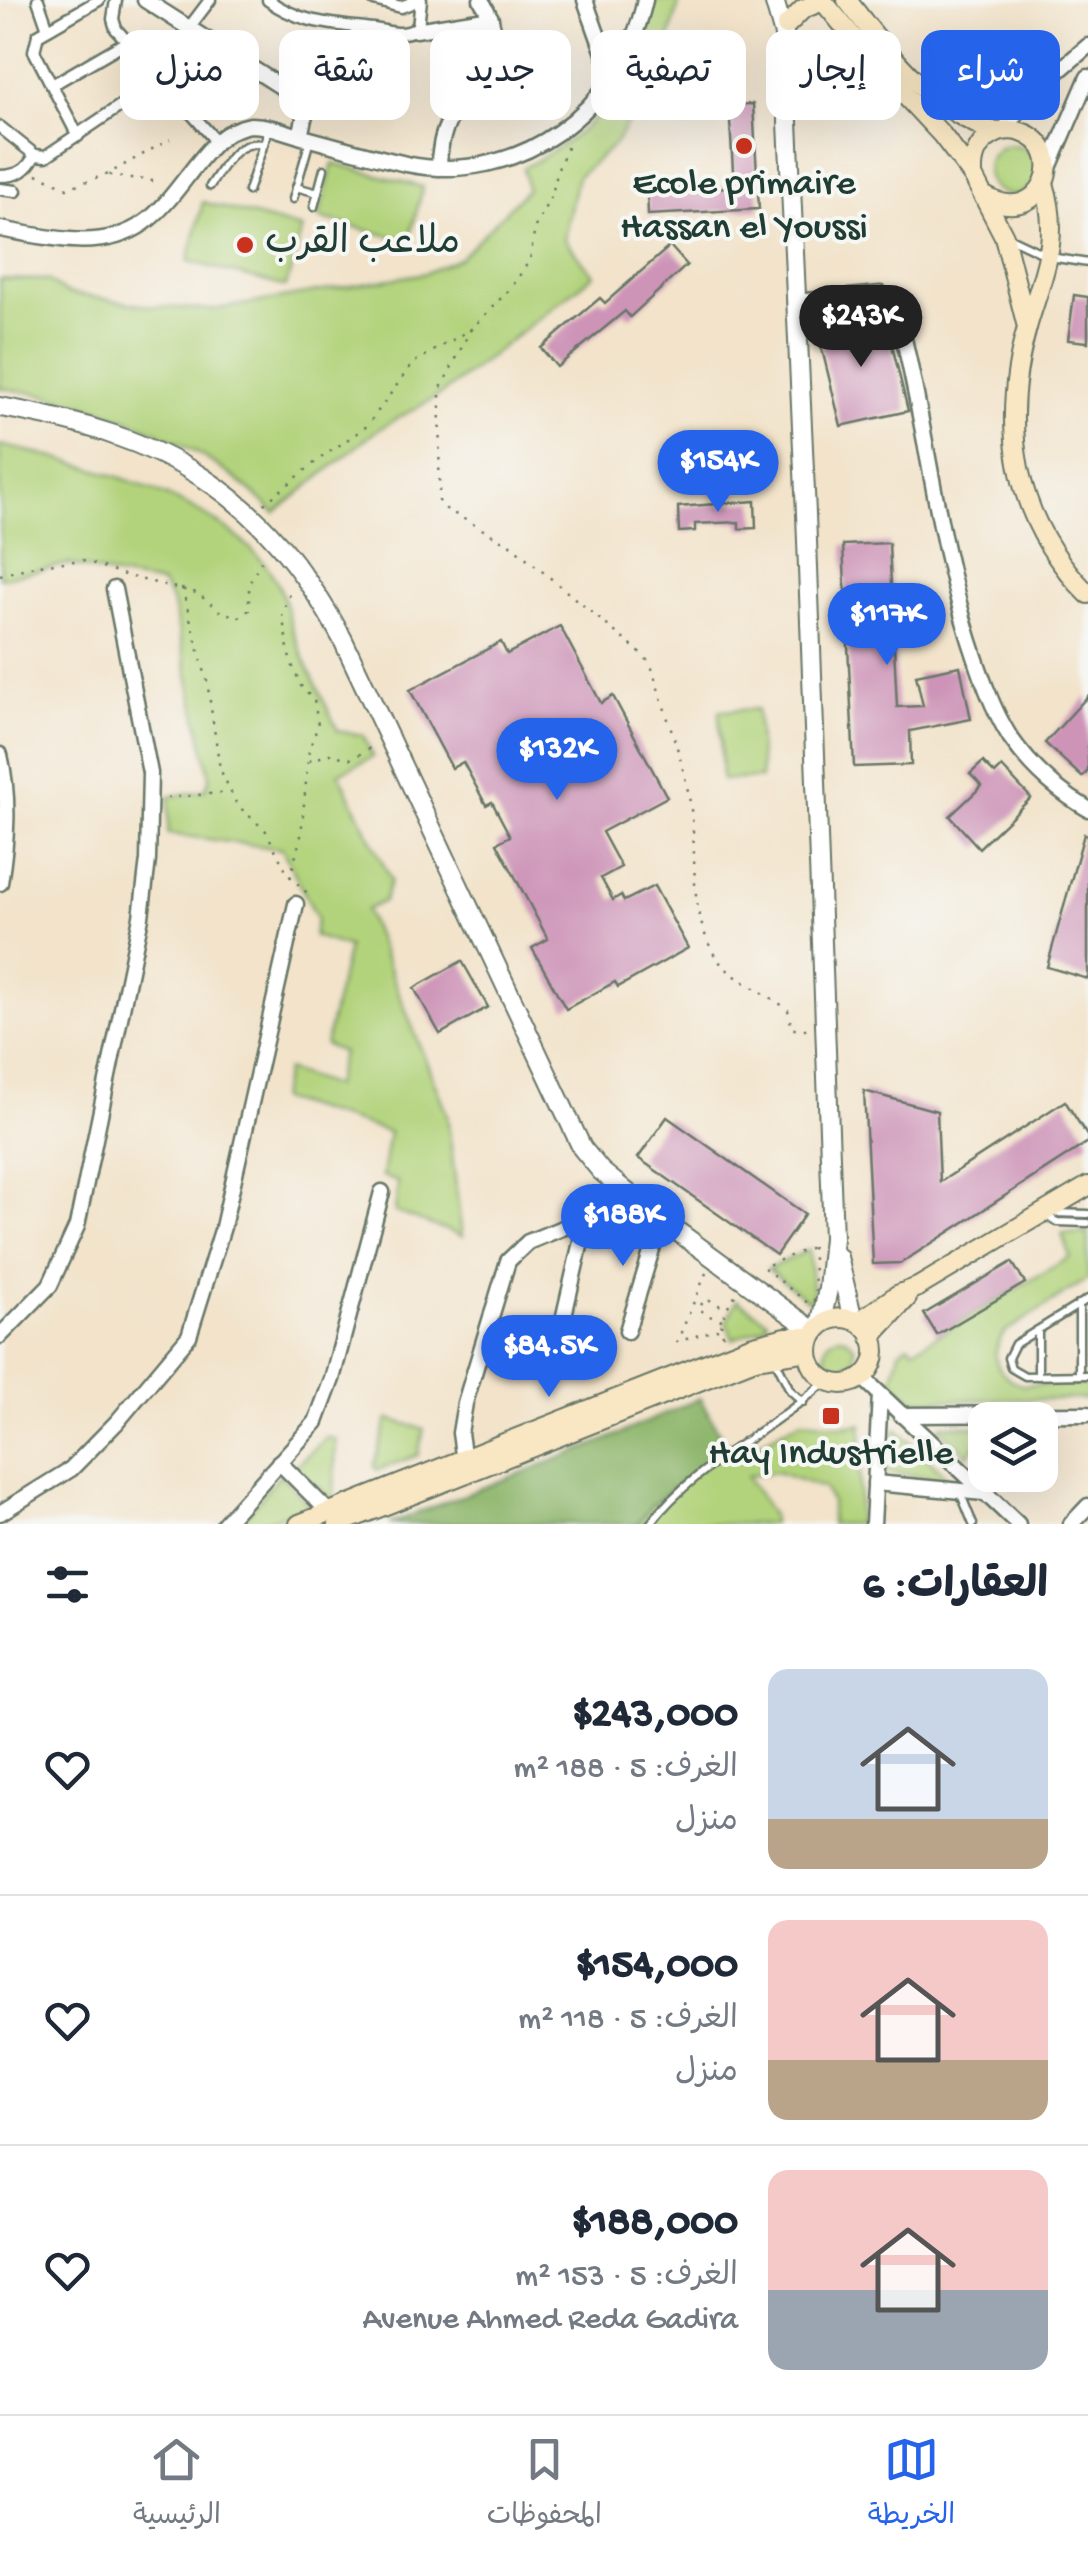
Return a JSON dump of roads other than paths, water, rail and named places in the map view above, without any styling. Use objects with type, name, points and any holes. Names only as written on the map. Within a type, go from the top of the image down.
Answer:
[{"type":"main road","points":[[785,30],[803,9],[823,0],[942,135],[973,176],[1004,236],[1027,328]]},
{"type":"main road","points":[[851,2],[931,98],[957,117],[999,132]]},
{"type":"main road","points":[[973,176],[974,155],[979,145],[999,132],[1014,130],[1035,140],[1046,160],[1052,207],[1050,256],[1027,328],[1015,397],[1017,472],[1049,548],[1088,594]]},
{"type":"main road","points":[[985,196],[1006,205],[1018,204],[1029,200],[1046,177]]},
{"type":"main road","points":[[861,1326],[1088,1186]]},
{"type":"main road","points":[[299,1524],[334,1518],[774,1355],[814,1336],[839,1318],[861,1326],[874,1359],[862,1377],[841,1384],[827,1380],[812,1365],[814,1336]]},
{"type":"main road","points":[[464,1467],[750,1346],[786,1337],[814,1336]]},
{"type":"street","points":[[38,0],[48,29]]},
{"type":"street","points":[[78,136],[34,51],[38,35],[99,0]]},
{"type":"street","points":[[116,0],[113,20],[120,32]]},
{"type":"street","points":[[146,0],[294,95],[306,115],[305,137]]},
{"type":"street","points":[[188,29],[210,0]]},
{"type":"street","points":[[268,0],[286,12],[318,24],[398,33],[489,8],[495,46],[450,119],[442,137],[439,168]]},
{"type":"street","points":[[374,0],[400,7],[420,0],[420,24],[416,30]]},
{"type":"street","points":[[585,0],[596,30]]},
{"type":"street","points":[[635,30],[644,0]]},
{"type":"street","points":[[774,0],[785,30]]},
{"type":"street","points":[[785,30],[788,0]]},
{"type":"street","points":[[52,85],[120,45]]},
{"type":"street","points":[[999,132],[1028,98],[1088,46]]},
{"type":"street","points":[[1046,177],[1088,77]]},
{"type":"street","points":[[0,230],[89,241],[118,236],[154,214],[216,141],[242,127],[270,128],[401,162],[439,168],[475,166],[538,148],[570,123],[591,100]]},
{"type":"street","points":[[0,128],[35,154],[52,154],[120,107]]},
{"type":"street","points":[[197,120],[216,141]]},
{"type":"street","points":[[0,407],[79,424],[146,447],[198,473],[252,514],[274,538],[301,571],[342,640],[574,1134],[592,1161],[661,1220],[814,1336],[828,1289],[833,1238],[789,120]]},
{"type":"street","points":[[0,176],[15,175],[28,168],[35,154]]},
{"type":"street","points":[[0,189],[16,191]]},
{"type":"street","points":[[796,302],[881,294],[895,304],[956,594],[985,687],[1010,736],[1044,777],[1088,809]]},
{"type":"street","points":[[0,1336],[50,1285],[76,1226],[141,917],[151,800],[142,723],[114,589]]},
{"type":"street","points":[[0,755],[7,823],[0,883]]},
{"type":"street","points":[[0,1513],[71,1469],[117,1422],[188,1336],[222,1227],[296,904]]},
{"type":"street","points":[[464,1467],[460,1433],[465,1404],[508,1262],[528,1242],[586,1220],[623,1190]]},
{"type":"street","points":[[224,1524],[316,1422],[382,1192]]},
{"type":"street","points":[[558,1346],[586,1220]]},
{"type":"street","points":[[627,1330],[661,1220]]},
{"type":"street","points":[[833,1238],[861,1326]]},
{"type":"street","points":[[862,1377],[1018,1524]]},
{"type":"street","points":[[873,1524],[880,1394]]},
{"type":"street","points":[[901,1414],[1088,1414]]},
{"type":"street","points":[[279,1462],[334,1518]]},
{"type":"street","points":[[876,1483],[985,1493]]},
{"type":"street","points":[[1071,1524],[1088,1506]]},
{"type":"lane","points":[[248,191],[270,128]]},
{"type":"lane","points":[[292,199],[305,137]]},
{"type":"lane","points":[[210,186],[234,152],[252,143],[264,144]]},
{"type":"lane","points":[[314,207],[324,169]]},
{"type":"lane","points":[[296,187],[318,192]]},
{"type":"lane","points":[[1004,236],[1050,256],[1088,263]]},
{"type":"lane","points":[[1043,1214],[1088,1214]]},
{"type":"lane","points":[[1043,1214],[1057,1222],[1088,1224]]},
{"type":"lane","points":[[1079,1304],[1083,1375],[1020,1375],[1012,1368],[1008,1358],[1014,1344],[1088,1298]]},
{"type":"lane","points":[[1038,1330],[1038,1376]]},
{"type":"lane","points":[[774,1355],[790,1390],[803,1402]]},
{"type":"lane","points":[[650,1524],[663,1508],[730,1452],[803,1402],[827,1380]]},
{"type":"lane","points":[[960,1491],[974,1524]]},
{"type":"place","name":"Ecole primaire Hassan el Youssi","points":[[744,146]]},
{"type":"place","name":"ملاعب القرب","points":[[245,245]]},
{"type":"place","name":"Hay Industrielle","points":[[831,1416]]}]
